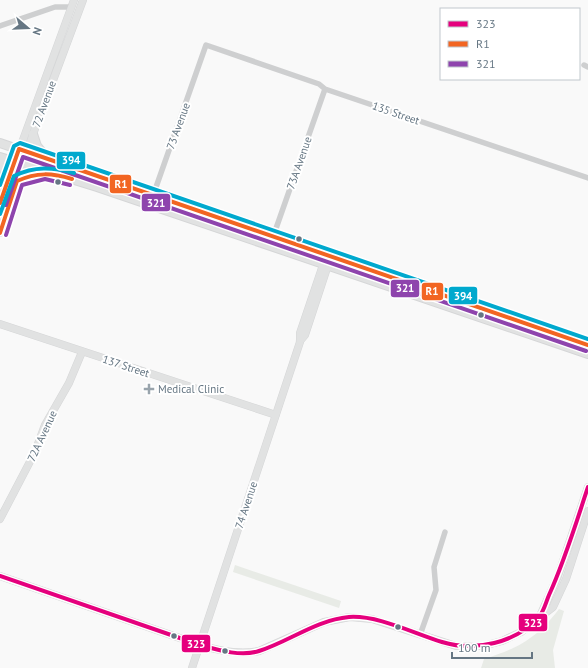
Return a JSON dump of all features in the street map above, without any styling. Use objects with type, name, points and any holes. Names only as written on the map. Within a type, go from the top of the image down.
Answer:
[{"type":"main road","name":"72 Avenue","points":[[0,233],[33,134],[83,0]]},
{"type":"main road","name":"72 Avenue","points":[[0,203],[72,4]]},
{"type":"main road","points":[[33,134],[37,146],[50,159]]},
{"type":"main road","points":[[0,143],[588,345]]},
{"type":"main road","points":[[0,158],[49,172],[588,354]]},
{"type":"main road","points":[[0,158],[8,180]]},
{"type":"main road","points":[[18,181],[32,174],[49,172]]},
{"type":"main road","points":[[210,226],[226,226],[268,240],[273,237]]},
{"type":"main road","name":"74 Avenue","points":[[192,668],[300,342],[305,334],[329,256]]},
{"type":"main road","name":"137 Street","points":[[0,324],[276,415]]},
{"type":"main road","name":"72A Avenue","points":[[0,519],[35,452],[45,425],[69,383],[82,352]]},
{"type":"main road","points":[[540,616],[544,604],[558,576],[588,487]]},
{"type":"main road","points":[[0,576],[200,645],[225,652],[253,652],[268,648],[324,622],[350,617],[372,619],[463,647],[490,645],[521,632],[540,616],[550,610],[561,592],[588,511]]},
{"type":"main road","points":[[561,592],[559,584],[573,542],[573,531]]},
{"type":"street","points":[[0,26],[72,4]]},
{"type":"street","name":"135 Street","points":[[206,45],[319,84],[325,89],[588,178]]},
{"type":"street","name":"73 Avenue","points":[[148,205],[206,45]]},
{"type":"street","name":"73A Avenue","points":[[273,237],[325,89]]},
{"type":"street","points":[[420,635],[436,590],[434,566],[445,532]]},
{"type":"shaded area","points":[[235,565],[341,601],[339,608],[233,572]]},
{"type":"shaded area","points":[[559,609],[564,611],[553,650],[555,668],[481,668],[484,659],[507,651],[535,635]]},
{"type":"transit line","name":"394","points":[[0,185],[14,146],[20,143],[588,339]]},
{"type":"transit line","name":"R1","points":[[0,203],[19,149],[588,345]]},
{"type":"transit line","name":"321","points":[[6,205],[23,157],[586,351]]},
{"type":"transit line","name":"394","points":[[0,214],[14,176],[29,170],[44,168],[74,173]]},
{"type":"transit line","name":"R1","points":[[0,233],[17,181],[31,176],[44,174],[72,179]]},
{"type":"transit line","name":"321","points":[[6,235],[22,185],[45,179],[70,185]]},
{"type":"transit line","name":"323","points":[[0,576],[200,645],[230,652],[252,653],[259,651],[314,626],[349,617],[360,617],[384,622],[455,645],[481,645],[507,639],[530,626],[541,615],[565,555],[588,487]]},
{"type":"place","name":"Medical Clinic","points":[[149,389]]}]
